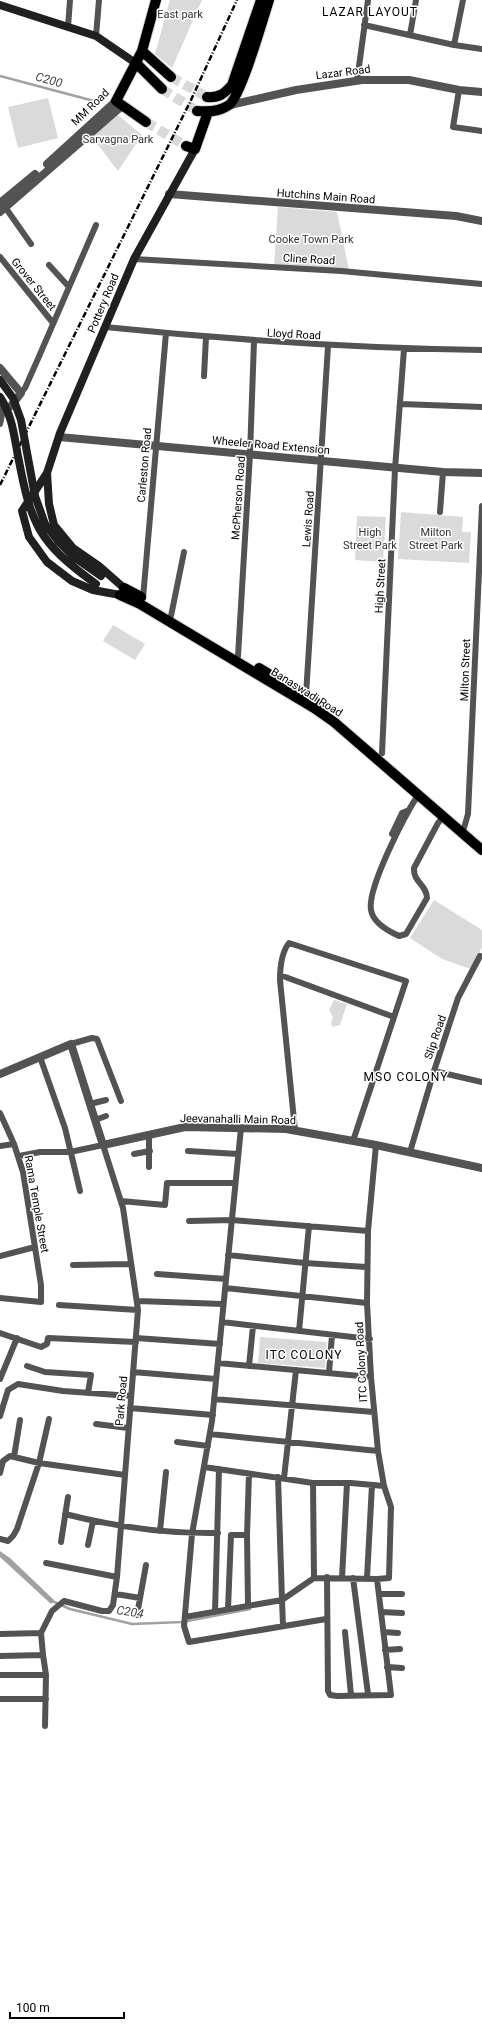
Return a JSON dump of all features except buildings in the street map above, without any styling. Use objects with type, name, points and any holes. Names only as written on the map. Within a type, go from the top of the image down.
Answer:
[{"type":"main road","name":"MM Road","points":[[144,53],[156,0]]},
{"type":"main road","name":"MM Road","points":[[119,103],[139,66],[161,0]]},
{"type":"main road","points":[[212,97],[225,93],[232,85],[261,0]]},
{"type":"main road","points":[[230,105],[241,86],[269,0]]},
{"type":"main road","points":[[0,5],[96,36],[139,66],[162,89]]},
{"type":"main road","points":[[144,53],[171,77]]},
{"type":"main road","points":[[119,103],[146,122]]},
{"type":"main road","name":"Lazar Road","points":[[208,112],[220,110],[230,105]]},
{"type":"main road","points":[[190,148],[208,112],[197,111]]},
{"type":"main road","name":"Pottery Road","points":[[122,591],[93,590],[72,581],[46,562],[28,537],[22,511],[47,473],[59,437],[134,259],[169,194],[190,148]]},
{"type":"main road","points":[[0,380],[13,398],[21,420],[35,496],[45,524],[59,542],[74,557],[122,591]]},
{"type":"main road","points":[[0,398],[12,422],[26,499],[37,528],[52,548],[68,564],[96,584],[122,591]]},
{"type":"main road","name":"Pottery Road","points":[[47,473],[49,504],[54,525],[73,548],[99,566],[122,591]]},
{"type":"main road","name":"Banaswadi Road","points":[[122,591],[143,598],[238,656],[306,694],[338,717],[382,753],[482,850]]},
{"type":"main road","name":"Banaswadi Road","points":[[122,591],[140,604],[314,708],[357,741],[443,817],[482,842]]},
{"type":"street","points":[[68,27],[70,0]]},
{"type":"street","points":[[96,36],[99,0]]},
{"type":"street","points":[[357,81],[368,0]]},
{"type":"street","points":[[410,35],[416,0]]},
{"type":"street","points":[[454,45],[463,0]]},
{"type":"street","points":[[364,25],[454,45],[482,49]]},
{"type":"street","name":"Lazar Road","points":[[230,105],[296,90],[357,81],[409,80],[459,90],[482,92]]},
{"type":"street","points":[[459,90],[453,126],[482,131]]},
{"type":"street","name":"MM Road","points":[[2,207],[119,103]]},
{"type":"street","name":"Hutchins Main Road","points":[[169,194],[456,216],[482,221]]},
{"type":"street","points":[[2,207],[31,244]]},
{"type":"street","points":[[0,424],[1,408],[11,406],[25,388],[96,225]]},
{"type":"street","name":"Grover Street","points":[[0,257],[53,323]]},
{"type":"street","name":"Cline Road","points":[[134,259],[341,271],[482,284]]},
{"type":"street","points":[[49,265],[69,288]]},
{"type":"street","name":"Lloyd Road","points":[[106,327],[206,337],[328,346],[482,350]]},
{"type":"street","name":"Carleston Road","points":[[143,598],[166,333]]},
{"type":"street","points":[[204,376],[206,337]]},
{"type":"street","name":"McPherson Road","points":[[238,656],[250,454],[254,341]]},
{"type":"street","name":"Lewis Road","points":[[306,694],[322,460],[328,346]]},
{"type":"street","name":"High Street","points":[[382,753],[396,467],[404,349]]},
{"type":"street","points":[[0,368],[21,393]]},
{"type":"street","points":[[401,404],[482,407]]},
{"type":"street","name":"Wheeler Road Extension","points":[[59,437],[443,472],[482,473]]},
{"type":"street","points":[[440,512],[443,472]]},
{"type":"street","name":"Milton Street","points":[[462,830],[468,814],[482,506]]},
{"type":"street","points":[[172,616],[184,552]]},
{"type":"street","points":[[418,794],[384,864],[371,899],[371,910],[376,920],[399,936],[406,934],[427,898],[425,890],[413,874],[414,868],[438,823],[443,817]]},
{"type":"street","points":[[392,834],[402,813],[410,810]]},
{"type":"street","points":[[296,1130],[280,975],[284,948],[289,943],[406,981],[353,1141]]},
{"type":"street","name":"Slip Road","points":[[410,1152],[434,1070],[458,998],[481,956]]},
{"type":"street","points":[[280,975],[394,1017]]},
{"type":"street","points":[[0,1074],[71,1044],[92,1038],[97,1039],[121,1101]]},
{"type":"street","points":[[19,1156],[40,1152],[70,1152],[103,1145],[71,1044]]},
{"type":"street","points":[[40,1057],[65,1128],[80,1191]]},
{"type":"street","points":[[434,1070],[482,1082]]},
{"type":"street","points":[[90,1104],[106,1100]]},
{"type":"street","name":"Rama Temple Street","points":[[0,1113],[19,1156],[26,1187],[41,1279],[41,1302],[0,1298]]},
{"type":"street","points":[[95,1120],[106,1116]]},
{"type":"street","name":"Jeevanahalli Main Road","points":[[103,1145],[185,1127],[296,1130],[376,1145],[482,1168]]},
{"type":"street","points":[[241,1128],[213,1415],[192,1534],[184,1626],[189,1642],[326,1619]]},
{"type":"street","points":[[149,1134],[149,1167]]},
{"type":"street","points":[[0,1146],[14,1144]]},
{"type":"street","name":"Park Road","points":[[41,1633],[52,1611],[61,1602],[70,1601],[109,1611],[112,1608],[116,1594],[138,1301],[130,1264],[121,1201],[103,1145]]},
{"type":"street","name":"ITC Colony Road","points":[[376,1145],[368,1231],[366,1267],[367,1303],[371,1377],[378,1451],[384,1486],[391,1507],[389,1578],[377,1579]]},
{"type":"street","points":[[134,1154],[150,1151]]},
{"type":"street","points":[[188,1151],[238,1154]]},
{"type":"street","points":[[121,1201],[165,1205],[167,1183],[236,1183]]},
{"type":"street","points":[[189,1221],[232,1220],[368,1231]]},
{"type":"street","points":[[299,1331],[309,1226]]},
{"type":"street","points":[[0,1256],[35,1247]]},
{"type":"street","points":[[228,1255],[305,1263],[366,1267]]},
{"type":"street","points":[[73,1265],[130,1264]]},
{"type":"street","points":[[157,1274],[226,1280]]},
{"type":"street","points":[[225,1288],[367,1303]]},
{"type":"street","points":[[138,1301],[223,1304]]},
{"type":"street","points":[[59,1306],[138,1310]]},
{"type":"street","points":[[222,1322],[370,1339]]},
{"type":"street","points":[[249,1366],[253,1326]]},
{"type":"street","points":[[0,1333],[41,1347],[47,1344],[48,1338],[220,1344]]},
{"type":"street","points":[[329,1373],[332,1335]]},
{"type":"street","points":[[13,1386],[0,1379],[17,1338]]},
{"type":"street","points":[[218,1363],[371,1377]]},
{"type":"street","points":[[27,1366],[45,1372],[91,1375],[88,1393]]},
{"type":"street","points":[[283,1626],[281,1478],[288,1442],[296,1370]]},
{"type":"street","points":[[133,1372],[216,1379]]},
{"type":"street","points":[[0,1416],[8,1390],[13,1386],[23,1385],[63,1391],[131,1396]]},
{"type":"street","points":[[214,1400],[374,1412]]},
{"type":"street","points":[[130,1408],[213,1415]]},
{"type":"street","points":[[0,1539],[8,1541],[13,1536],[39,1463],[49,1419]]},
{"type":"street","points":[[14,1457],[20,1420]]},
{"type":"street","points":[[96,1424],[128,1428]]},
{"type":"street","points":[[210,1434],[378,1451]]},
{"type":"street","points":[[177,1442],[208,1446]]},
{"type":"street","points":[[0,1473],[3,1461],[7,1458],[14,1457],[39,1463],[125,1475]]},
{"type":"street","points":[[204,1467],[313,1482],[384,1486]]},
{"type":"street","points":[[215,1612],[219,1469]]},
{"type":"street","points":[[160,1531],[166,1472]]},
{"type":"street","points":[[248,1605],[247,1534],[249,1474]]},
{"type":"street","points":[[313,1482],[314,1578]]},
{"type":"street","points":[[342,1578],[347,1483]]},
{"type":"street","points":[[367,1578],[372,1485]]},
{"type":"street","points":[[61,1542],[68,1497]]},
{"type":"street","points":[[65,1514],[122,1528],[192,1534],[218,1533]]},
{"type":"street","points":[[88,1545],[93,1521]]},
{"type":"street","points":[[228,1609],[231,1535],[247,1534]]},
{"type":"street","points":[[46,1563],[117,1577]]},
{"type":"street","points":[[137,1615],[146,1565]]},
{"type":"street","points":[[185,1618],[248,1605],[282,1600],[314,1578],[327,1577],[377,1579],[391,1695],[368,1694],[330,1696],[328,1691],[326,1619],[327,1577]]},
{"type":"street","points":[[353,1578],[368,1694]]},
{"type":"street","points":[[116,1594],[140,1598]]},
{"type":"street","points":[[379,1594],[402,1594]]},
{"type":"street","points":[[381,1612],[402,1613]]},
{"type":"street","points":[[345,1632],[351,1695]]},
{"type":"street","points":[[384,1632],[398,1632]]},
{"type":"street","points":[[0,1634],[41,1633],[46,1675],[45,1726]]},
{"type":"street","points":[[385,1650],[400,1649]]},
{"type":"street","points":[[0,1656],[43,1655]]},
{"type":"street","points":[[388,1667],[402,1668]]},
{"type":"street","points":[[0,1675],[46,1675]]},
{"type":"street","points":[[0,1699],[46,1699]]},
{"type":"green space","name":"East park","points":[[170,0],[202,0],[172,68],[155,54]]},
{"type":"green space","points":[[48,98],[58,138],[18,148],[8,107]]},
{"type":"green space","name":"Sarvagna Park","points":[[118,115],[142,135],[118,171],[92,137]]},
{"type":"green space","name":"Cooke Town Park","points":[[278,207],[337,212],[349,270],[274,266]]},
{"type":"green space","name":"Milton Street Park","points":[[401,512],[463,517],[462,532],[471,532],[469,563],[398,559]]},
{"type":"green space","name":"High Street Park","points":[[357,516],[386,517],[383,562],[355,560]]},
{"type":"green space","points":[[113,625],[145,644],[135,660],[103,641]]},
{"type":"green space","points":[[434,900],[482,930],[482,947],[471,969],[442,959],[410,938]]},
{"type":"green space","points":[[334,1000],[347,1004],[340,1025],[333,1027],[331,1024],[333,1017],[329,1010]]},
{"type":"green space","points":[[260,1337],[327,1342],[325,1368],[258,1363]]},
{"type":"shaded area","points":[[0,1551],[10,1558],[54,1600],[51,1604],[0,1557]]},
{"type":"waterway","name":"C200","points":[[0,76],[94,101]]},
{"type":"waterway","name":"C204","points":[[50,1600],[70,1609],[132,1624],[182,1622],[250,1609]]},
{"type":"tunnel","points":[[171,77],[207,97]]},
{"type":"tunnel","points":[[162,89],[197,111]]},
{"type":"tunnel","points":[[146,122],[186,146]]},
{"type":"railway","points":[[0,485],[191,100],[237,0]]},
{"type":"district","name":"LAZAR LAYOUT","points":[[370,12]]},
{"type":"district","name":"MSO COLONY","points":[[406,1077]]},
{"type":"district","name":"ITC COLONY","points":[[304,1355]]}]
